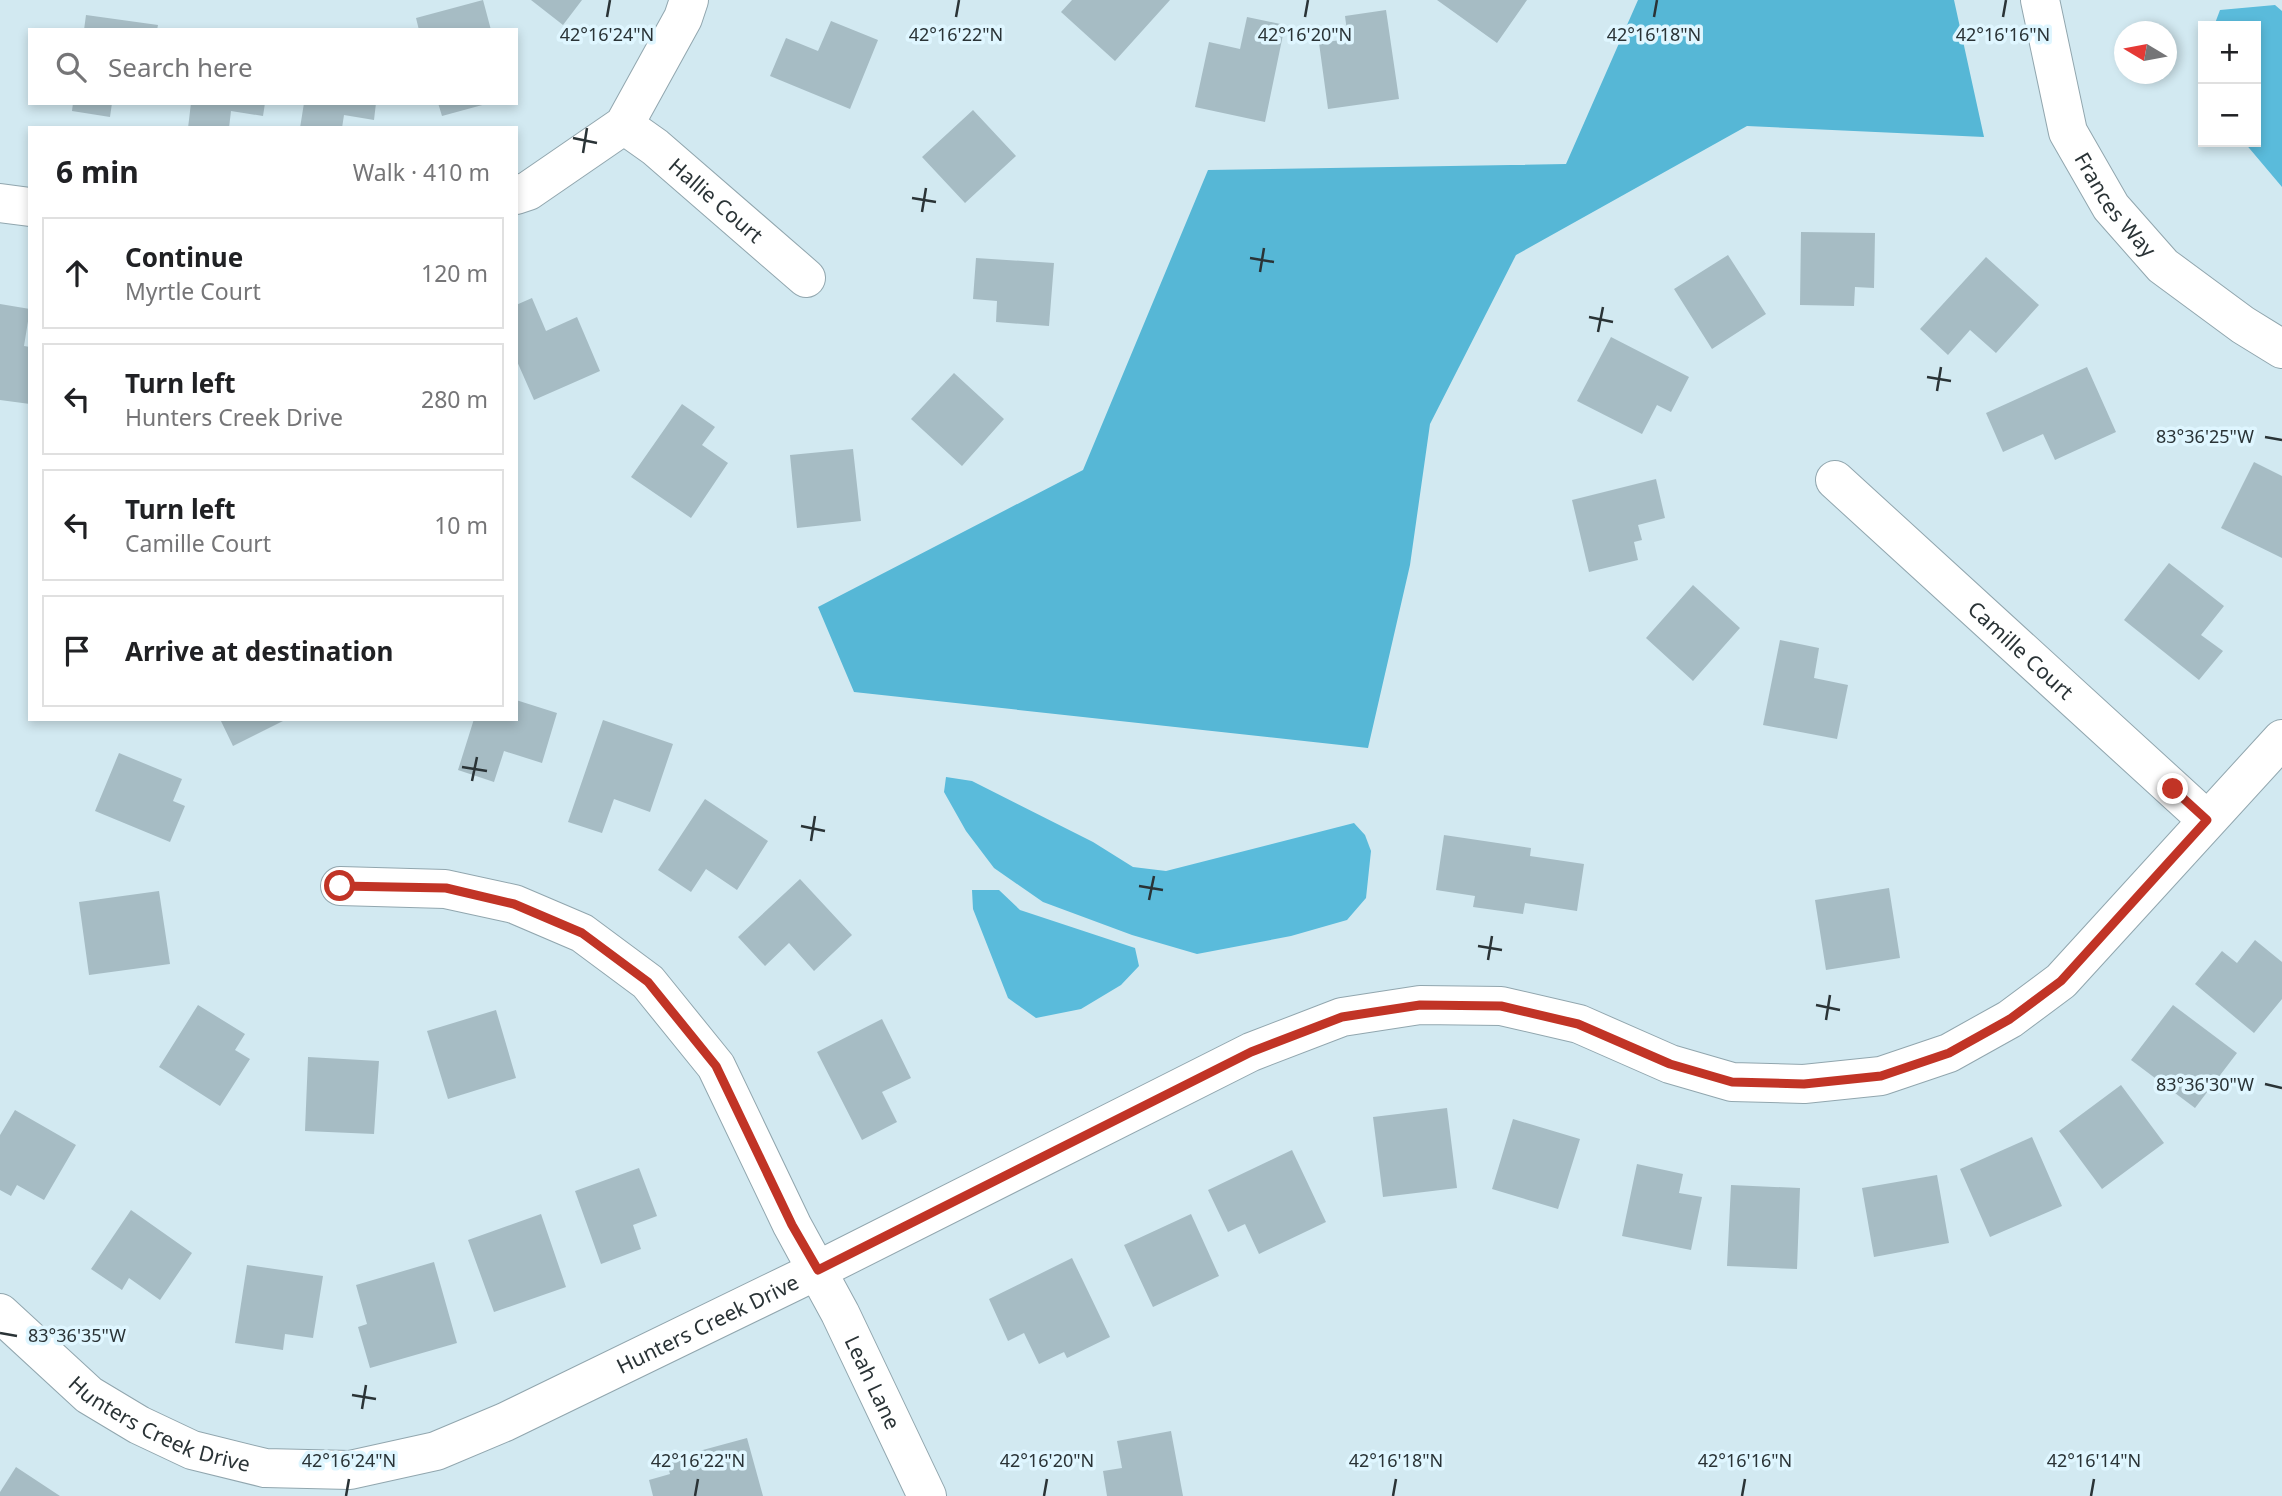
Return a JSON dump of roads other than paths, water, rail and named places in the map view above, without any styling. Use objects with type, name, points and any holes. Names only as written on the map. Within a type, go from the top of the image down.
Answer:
[{"type":"street","points":[[518,194],[528,191],[624,125],[683,18],[690,0]]},
{"type":"street","name":"Frances Way","points":[[2040,0],[2068,131],[2111,207],[2163,266],[2243,325],[2282,349]]},
{"type":"street","name":"Hallie Court","points":[[624,125],[655,147],[806,278]]},
{"type":"street","points":[[0,203],[28,207]]},
{"type":"street","name":"Camille Court","points":[[1835,480],[2207,820]]},
{"type":"street","name":"Hunters Creek Drive","points":[[0,1313],[89,1395],[192,1450],[265,1468],[350,1470],[436,1451],[505,1422],[818,1270],[1251,1052],[1342,1017],[1420,1005],[1501,1006],[1578,1024],[1670,1064],[1732,1082],[1804,1084],[1881,1076],[1949,1053],[2010,1019],[2061,981],[2282,739]]},
{"type":"street","name":"Leah Lane","points":[[340,886],[446,888],[514,904],[582,933],[648,982],[716,1066],[927,1496]]}]
